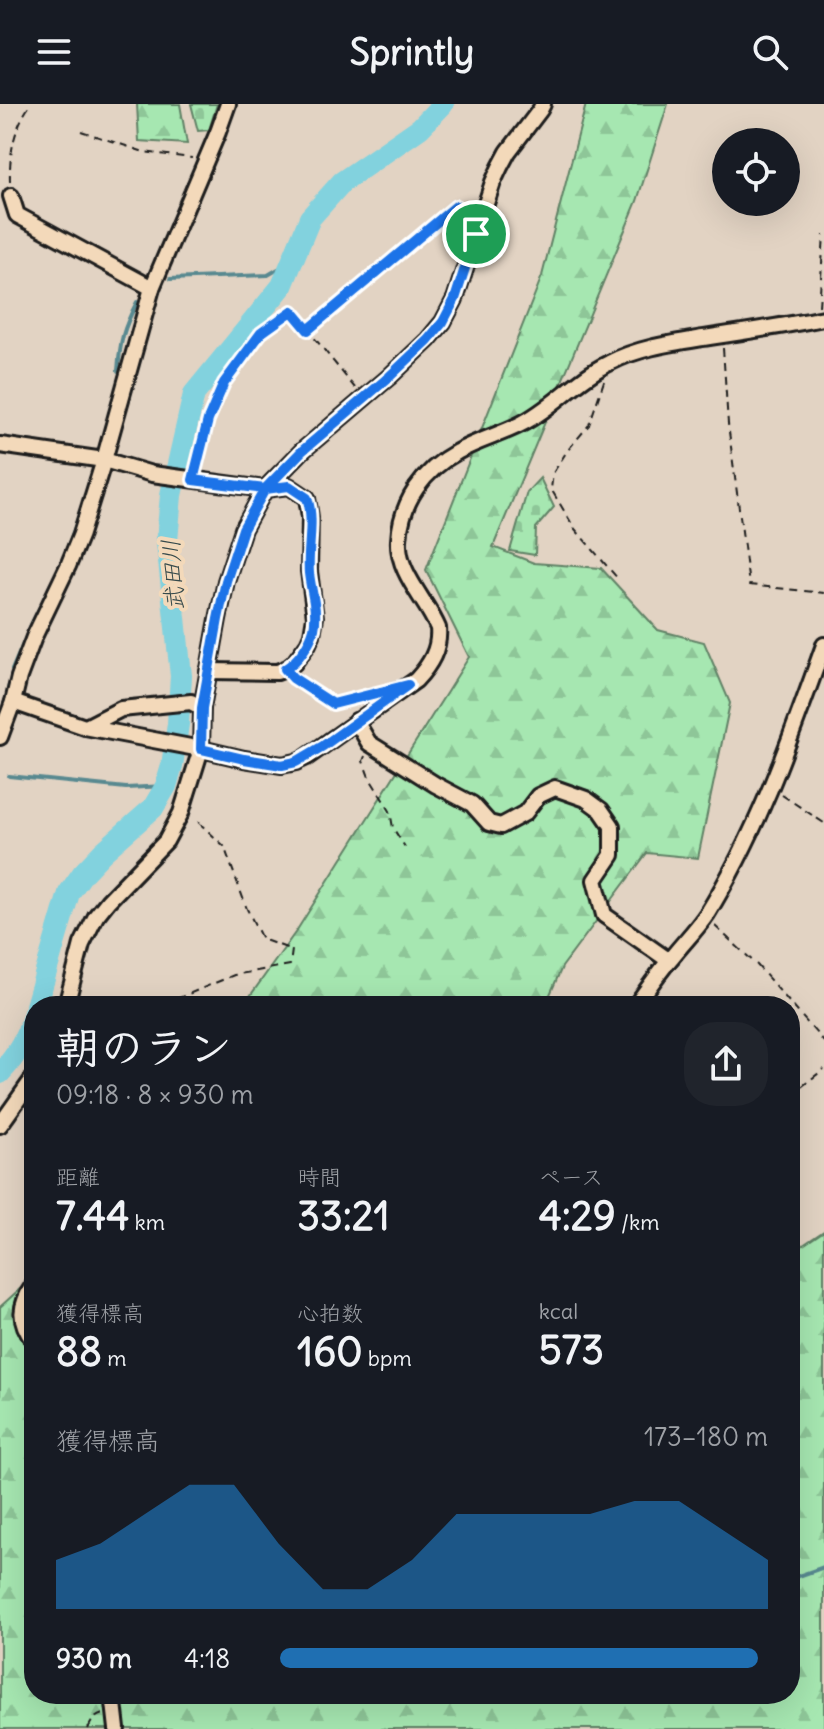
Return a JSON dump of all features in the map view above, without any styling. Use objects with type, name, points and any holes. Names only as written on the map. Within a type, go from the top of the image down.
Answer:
[{"type":"street","points":[[0,737],[29,651],[81,534],[152,288],[228,104]]},
{"type":"street","points":[[69,996],[82,944],[96,916],[166,841],[182,808],[196,748],[196,705],[208,671],[226,581],[243,529],[265,489],[302,451],[428,340],[443,322],[455,299],[493,182],[508,152],[543,104]]},
{"type":"street","points":[[11,196],[17,215],[152,288]]},
{"type":"street","points":[[13,702],[85,727],[244,759],[282,765],[307,757],[416,680],[427,668],[437,646],[438,628],[408,574],[399,543],[407,504],[436,465],[539,414],[611,361],[661,345],[821,319]]},
{"type":"street","points":[[0,445],[104,460],[152,474],[265,489],[289,486],[304,494],[309,503],[309,571],[315,609],[312,635],[294,663],[277,672],[208,671]]},
{"type":"street","points":[[642,996],[705,917],[760,817],[824,645]]},
{"type":"street","points":[[85,727],[121,709],[196,705]]},
{"type":"street","points":[[356,721],[369,743],[472,804],[489,823],[501,826],[513,820],[525,813],[538,796],[555,788],[586,799],[601,810],[612,826],[612,855],[595,880],[604,915],[668,960]]},
{"type":"street","points":[[0,1125],[24,1091]]},
{"type":"street","points":[[114,1704],[117,1729]]},
{"type":"path","points":[[11,196],[10,169],[16,130],[31,104]]},
{"type":"path","points":[[81,131],[144,152],[206,160]]},
{"type":"path","points":[[308,330],[456,206],[476,234]]},
{"type":"path","points":[[821,319],[824,235]]},
{"type":"path","points":[[191,479],[208,420],[224,383],[261,333],[292,311],[363,398]]},
{"type":"path","points":[[723,335],[728,424],[749,585],[824,593]]},
{"type":"path","points":[[611,361],[589,425],[553,473],[551,489],[575,529],[619,580]]},
{"type":"path","points":[[285,669],[293,678],[333,704],[378,692]]},
{"type":"path","points":[[369,743],[363,761],[390,811],[393,828],[405,847]]},
{"type":"path","points":[[772,788],[824,823]]},
{"type":"path","points":[[182,808],[224,846],[247,909],[262,939],[292,950],[290,965],[234,975],[184,996]]},
{"type":"path","points":[[705,917],[757,965],[784,996]]},
{"type":"path","points":[[800,1014],[824,1042]]},
{"type":"path","points":[[800,1088],[824,1069]]},
{"type":"path","points":[[88,1729],[96,1716],[114,1711]]},
{"type":"green space","points":[[137,104],[180,104],[187,144],[139,141]]},
{"type":"green space","points":[[191,104],[217,104],[209,130],[198,131]]},
{"type":"green space","points":[[586,104],[668,104],[637,201],[493,547],[534,563],[601,568],[658,630],[704,642],[730,703],[698,858],[647,853],[562,967],[549,996],[250,996],[297,930],[469,657],[426,570],[542,276]]},
{"type":"green space","points":[[540,478],[554,507],[536,528],[535,555],[510,551],[527,492]]},
{"type":"green space","points":[[824,1231],[824,1729],[0,1729],[0,1307],[24,1285],[24,1704],[800,1704],[800,1247]]},
{"type":"waterway","name":"武田川","points":[[39,996],[69,893],[103,852],[153,808],[166,786],[172,766],[181,676],[167,541],[171,495],[194,394],[282,286],[310,218],[342,182],[420,128],[443,104]]},
{"type":"waterway","points":[[170,279],[268,275],[292,261]]},
{"type":"waterway","points":[[118,371],[123,335],[137,302]]},
{"type":"waterway","points":[[12,670],[62,563],[85,499]]},
{"type":"waterway","points":[[5,704],[9,685]]},
{"type":"waterway","points":[[9,776],[126,788],[166,786]]},
{"type":"waterway","name":"武田川","points":[[0,1073],[24,1039]]},
{"type":"waterway","points":[[800,1575],[824,1567]]},
{"type":"route","points":[[476,234],[455,299],[443,322],[389,377],[302,451],[265,489],[243,529],[226,581],[218,619],[202,708],[201,749],[282,765],[296,762],[408,685],[333,704],[293,678],[285,669],[294,663],[308,644],[315,625],[309,571],[310,517],[307,498],[289,486],[265,489],[193,480],[208,420],[224,383],[261,333],[292,311],[308,330],[456,206],[476,234]]}]
